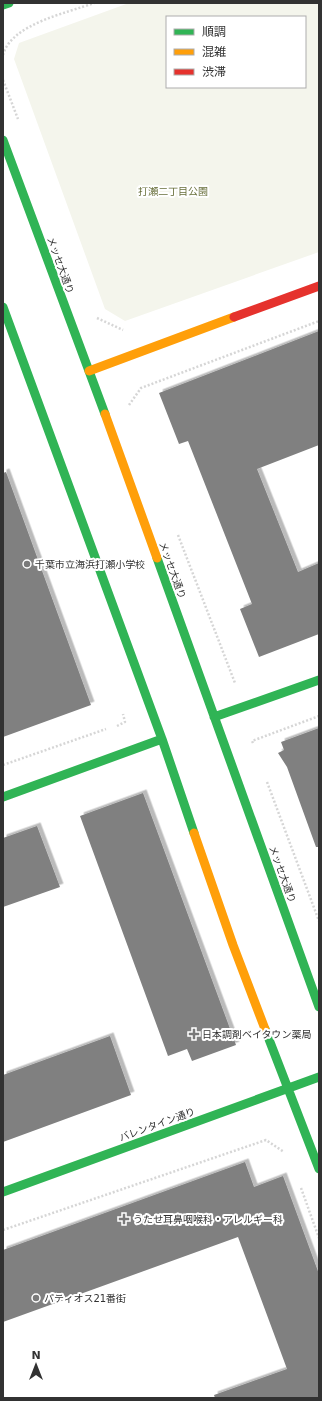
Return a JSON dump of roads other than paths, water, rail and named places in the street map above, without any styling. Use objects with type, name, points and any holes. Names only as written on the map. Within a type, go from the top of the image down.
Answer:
[{"type":"street","points":[[3,5],[9,3]]},
{"type":"street","name":"メッセ大通り","points":[[3,140],[89,372],[319,1007]]},
{"type":"street","points":[[89,372],[319,286]]},
{"type":"street","points":[[3,307],[162,739],[233,945],[319,1169]]},
{"type":"street","points":[[214,717],[319,680]]},
{"type":"street","points":[[3,797],[162,739]]},
{"type":"street","name":"バレンタイン通り","points":[[3,1192],[319,1077]]},
{"type":"place","name":"千葉市立海浜打瀬小学校","points":[[27,564]]},
{"type":"place","name":"日本調剤ベイタウン薬局","points":[[194,1034]]},
{"type":"place","name":"うたせ耳鼻咽喉科・アレルギー科","points":[[124,1219]]},
{"type":"place","name":"パティオス21番街","points":[[36,1298]]},
{"type":"park label","name":"打瀬二丁目公園","points":[[173,191]]}]
